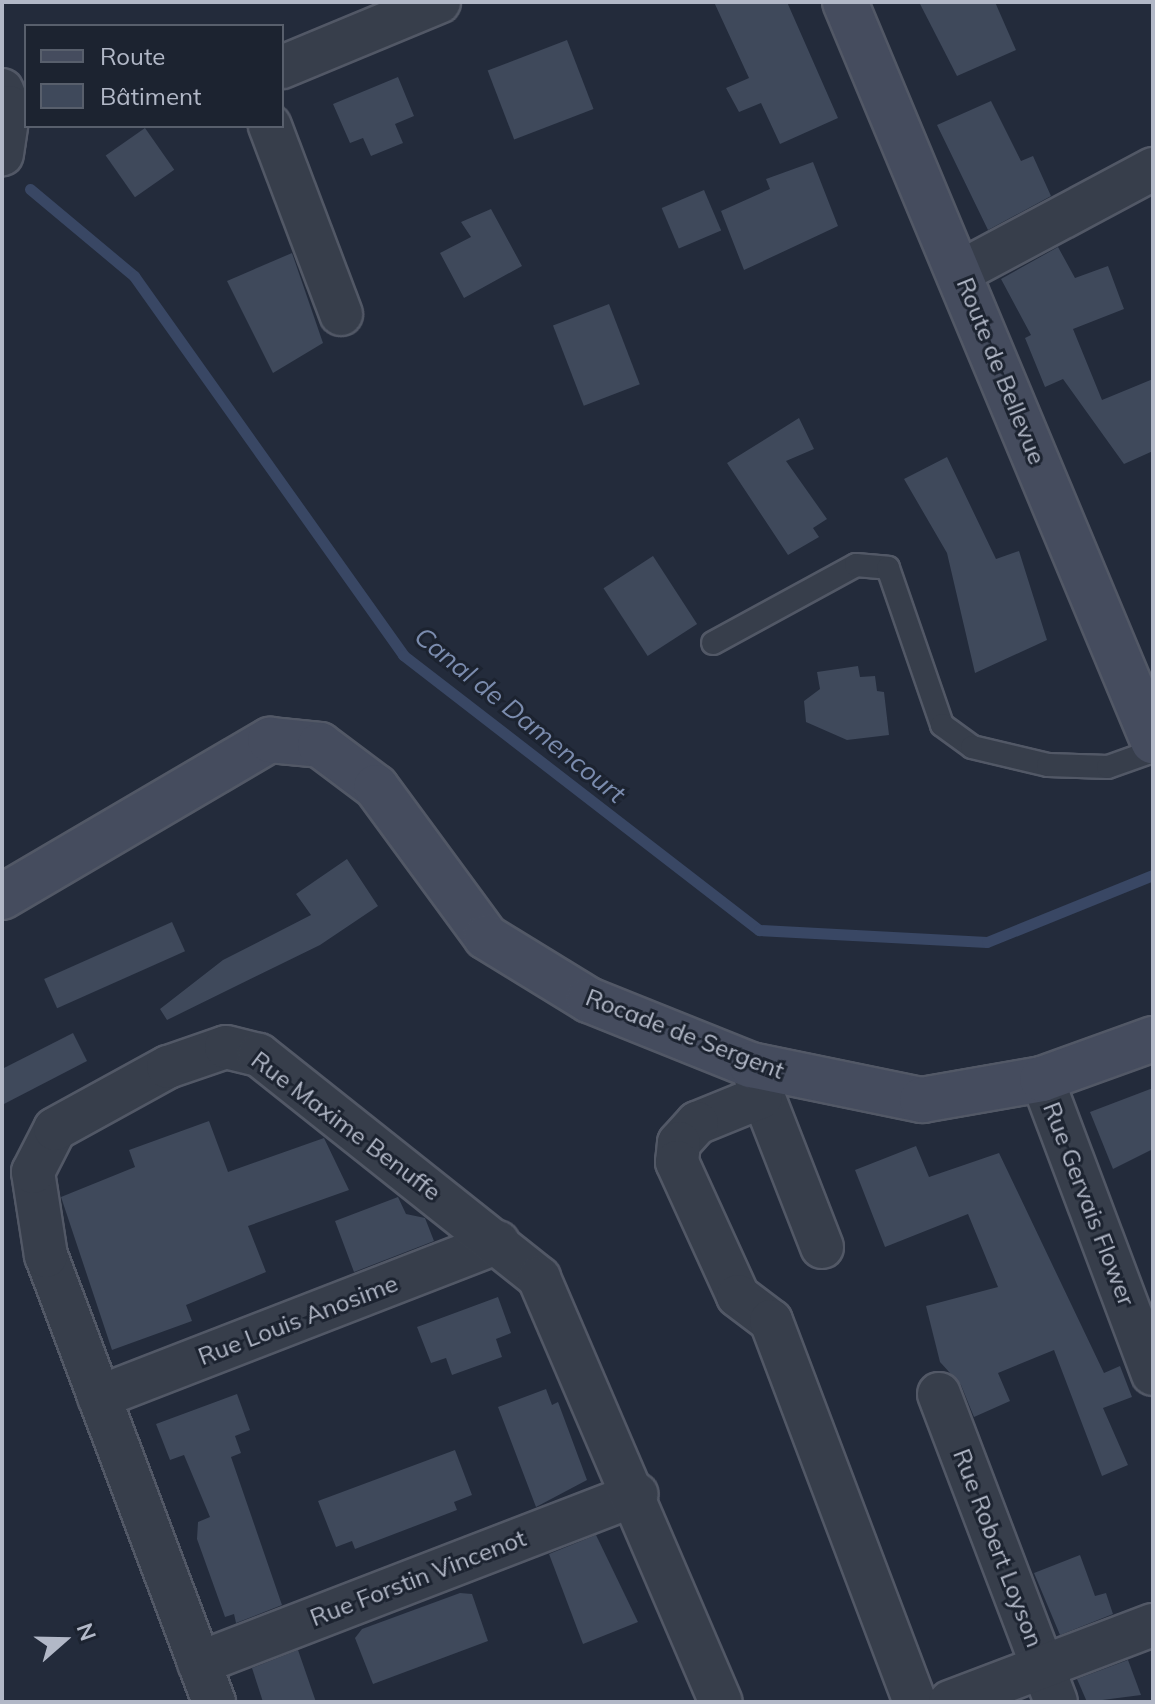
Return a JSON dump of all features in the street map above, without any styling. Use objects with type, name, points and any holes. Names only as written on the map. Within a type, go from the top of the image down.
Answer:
[{"type":"main road","name":"Route de Bellevue","points":[[845,2],[962,271],[1153,741]]},
{"type":"main road","name":"Rocade de Sergent","points":[[2,897],[270,740],[320,745],[376,787],[486,937],[589,1000],[756,1081],[922,1100],[1042,1079],[1143,1038]]},
{"type":"street","points":[[284,66],[439,2]]},
{"type":"street","points":[[2,90],[9,107],[2,154]]},
{"type":"street","points":[[271,128],[341,314]]},
{"type":"street","points":[[962,271],[1153,169]]},
{"type":"street","name":"Rue Maxime Benuffe","points":[[214,1702],[46,1256],[33,1172],[55,1129],[205,1053],[226,1047],[259,1055],[498,1242],[539,1278],[636,1494],[721,1702]]},
{"type":"street","name":"Rue Gervais Flower","points":[[1042,1079],[1153,1374]]},
{"type":"street","points":[[822,1247],[756,1081],[697,1123],[679,1143],[677,1162],[741,1301],[771,1321],[915,1702]]},
{"type":"street","name":"Rue Louis Anosime","points":[[99,1397],[498,1242]]},
{"type":"street","name":"Rue Robert Loyson","points":[[939,1394],[1050,1684]]},
{"type":"street","name":"Rue Forstin Vincenot","points":[[199,1663],[636,1494]]},
{"type":"street","points":[[950,1702],[1050,1684],[1153,1625]]},
{"type":"lane","points":[[713,643],[856,565],[888,568],[942,725],[972,747],[1048,765],[1108,767],[1153,751]]},
{"type":"building","points":[[714,2],[787,2],[838,118],[780,144],[761,103],[739,112],[726,88],[749,78]]},
{"type":"building","points":[[919,2],[995,2],[1016,50],[957,76]]},
{"type":"building","points":[[567,40],[594,109],[514,140],[488,70]]},
{"type":"building","points":[[398,77],[414,116],[395,124],[403,143],[371,156],[363,138],[350,143],[333,104]]},
{"type":"building","points":[[991,101],[1021,161],[1033,156],[1051,196],[988,230],[937,125]]},
{"type":"building","points":[[145,128],[174,170],[135,197],[106,156]]},
{"type":"building","points":[[813,162],[838,226],[744,270],[721,211],[770,189],[766,179]]},
{"type":"building","points":[[704,190],[721,231],[679,248],[662,208]]},
{"type":"building","points":[[491,209],[522,266],[464,298],[440,253],[471,237],[461,222]]},
{"type":"building","points":[[1058,247],[1075,278],[1108,266],[1124,309],[1073,329],[1102,400],[1153,379],[1153,451],[1124,464],[1063,379],[1045,387],[1025,338],[1031,335],[1001,279]]},
{"type":"building","points":[[292,253],[323,343],[273,373],[227,281]]},
{"type":"building","points":[[609,304],[640,384],[584,406],[553,326]]},
{"type":"building","points":[[799,418],[814,449],[786,461],[827,519],[813,528],[819,537],[788,555],[727,463]]},
{"type":"building","points":[[947,457],[996,559],[1019,551],[1047,640],[975,673],[947,553],[904,479]]},
{"type":"building","points":[[653,556],[697,624],[648,656],[604,588]]},
{"type":"building","points":[[858,666],[860,677],[875,676],[877,691],[884,692],[889,735],[847,740],[806,722],[804,701],[820,689],[817,672]]},
{"type":"building","points":[[347,859],[378,906],[320,945],[167,1020],[160,1009],[223,960],[311,915],[296,894]]},
{"type":"building","points":[[172,922],[185,951],[57,1008],[44,979]]},
{"type":"building","points":[[73,1033],[87,1061],[2,1105],[2,1069]]},
{"type":"building","points":[[1153,1088],[1153,1149],[1113,1169],[1090,1112]]},
{"type":"building","points":[[209,1121],[228,1172],[324,1138],[349,1190],[248,1226],[266,1272],[186,1305],[192,1321],[112,1350],[61,1197],[135,1167],[129,1150]]},
{"type":"building","points":[[916,1146],[929,1177],[999,1153],[1104,1373],[1120,1366],[1132,1397],[1103,1408],[1128,1465],[1102,1476],[1054,1350],[998,1373],[1010,1401],[974,1417],[961,1385],[940,1362],[926,1306],[998,1287],[968,1214],[885,1247],[855,1170]]},
{"type":"building","points":[[398,1197],[406,1214],[425,1218],[434,1241],[354,1272],[335,1221]]},
{"type":"building","points":[[498,1297],[511,1333],[496,1339],[502,1357],[452,1375],[446,1358],[431,1363],[417,1327]]},
{"type":"building","points":[[546,1389],[552,1405],[558,1402],[587,1480],[536,1507],[498,1407]]},
{"type":"building","points":[[237,1394],[250,1430],[235,1436],[241,1453],[231,1457],[282,1605],[236,1623],[234,1614],[225,1617],[197,1539],[198,1522],[210,1517],[184,1455],[170,1460],[156,1424]]},
{"type":"building","points":[[455,1450],[472,1495],[454,1502],[457,1510],[355,1549],[352,1541],[336,1547],[318,1501]]},
{"type":"building","points":[[596,1535],[638,1622],[583,1644],[549,1554]]},
{"type":"building","points":[[1080,1555],[1095,1596],[1106,1593],[1113,1614],[1060,1635],[1034,1573]]},
{"type":"building","points":[[460,1593],[472,1594],[488,1641],[373,1684],[355,1638],[362,1629]]},
{"type":"building","points":[[298,1650],[316,1702],[263,1702],[252,1668]]},
{"type":"building","points":[[1128,1660],[1141,1695],[1087,1702],[1077,1679]]},
{"type":"waterway","name":"Canal de Damencourt","points":[[30,189],[134,276],[403,655],[759,930],[987,942],[1153,875]]}]
